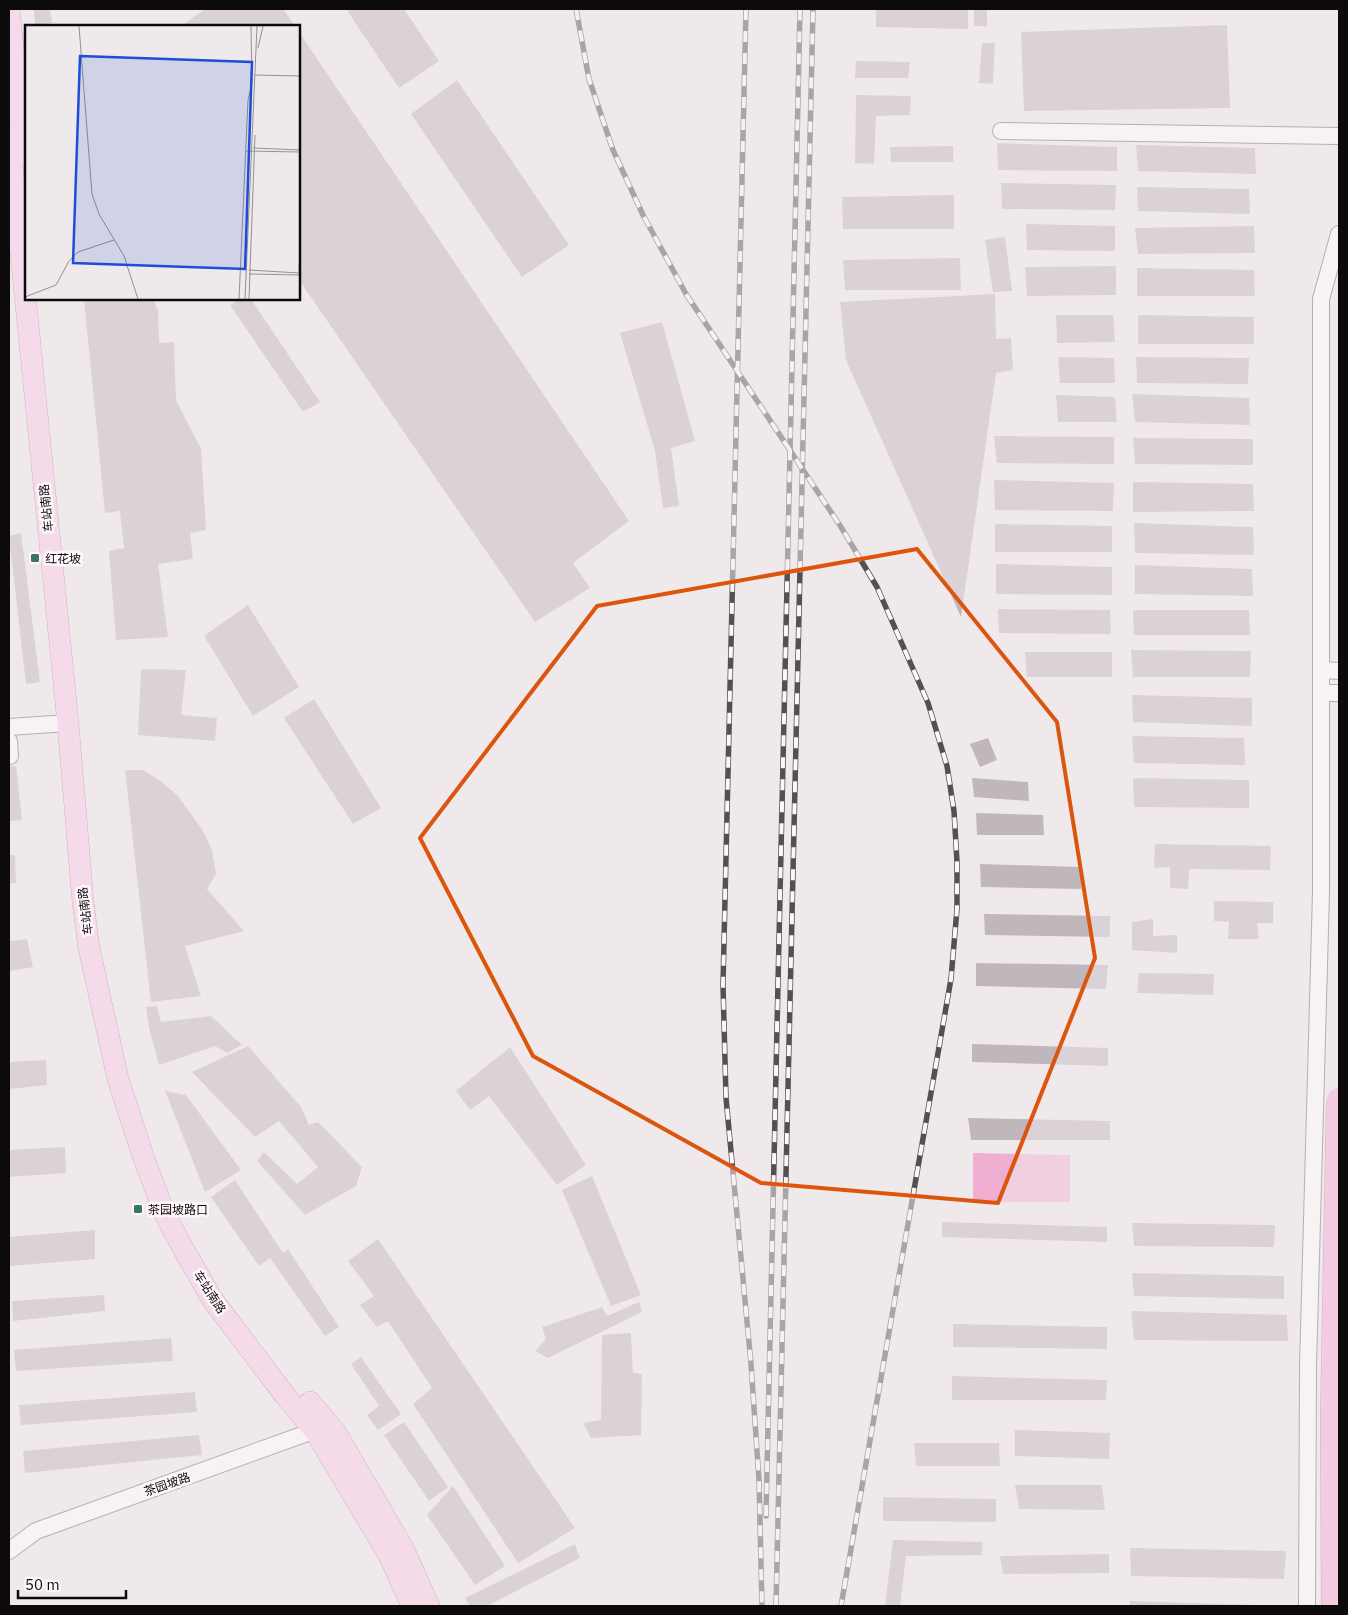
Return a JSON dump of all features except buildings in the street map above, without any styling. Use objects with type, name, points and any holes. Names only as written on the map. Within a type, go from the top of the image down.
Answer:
[{"type":"highway","points":[[1334,1606],[1334,1419],[1339,1101]]},
{"type":"main road","points":[[9,9],[25,170]]},
{"type":"main road","name":"车站南路","points":[[9,135],[25,294]]},
{"type":"main road","name":"车站南路","points":[[26,300],[68,723],[83,902],[89,948],[118,1079],[143,1156],[164,1212],[212,1299],[287,1398],[340,1441],[403,1548],[429,1606]]},
{"type":"main road","name":"车站南路","points":[[38,300],[81,721],[94,901],[101,948],[130,1073],[156,1152],[177,1207],[189,1230],[225,1292],[322,1428],[388,1555],[412,1606]]},
{"type":"street","points":[[1001,130],[1339,136]]},
{"type":"street","points":[[1307,1606],[1308,1366],[1321,892],[1321,299],[1339,234]]},
{"type":"street","points":[[1321,670],[1339,671]]},
{"type":"street","points":[[1321,693],[1339,693]]},
{"type":"street","points":[[9,727],[68,723]]},
{"type":"street","points":[[9,741],[9,756]]},
{"type":"street","name":"茶园坡路","points":[[9,1551],[36,1531],[322,1428]]},
{"type":"highlighted area","points":[[917,549],[1057,722],[1095,958],[998,1203],[761,1183],[533,1056],[420,838],[597,606]]},
{"type":"shaded area","points":[[973,1153],[1070,1155],[1070,1202],[973,1202]]},
{"type":"railway","points":[[576,9],[589,79],[613,150],[643,215],[686,294],[841,527],[877,587],[928,703],[947,766],[954,811],[957,862],[957,909],[951,979],[841,1606]]},
{"type":"railway","points":[[746,9],[723,985],[726,1098],[751,1364],[759,1480],[762,1606]]},
{"type":"railway","points":[[766,1516],[800,9]]},
{"type":"railway","points":[[776,1606],[813,9]]},
{"type":"place","name":"红花坡","points":[[35,558]]},
{"type":"place","name":"茶园坡路口","points":[[138,1209]]}]
